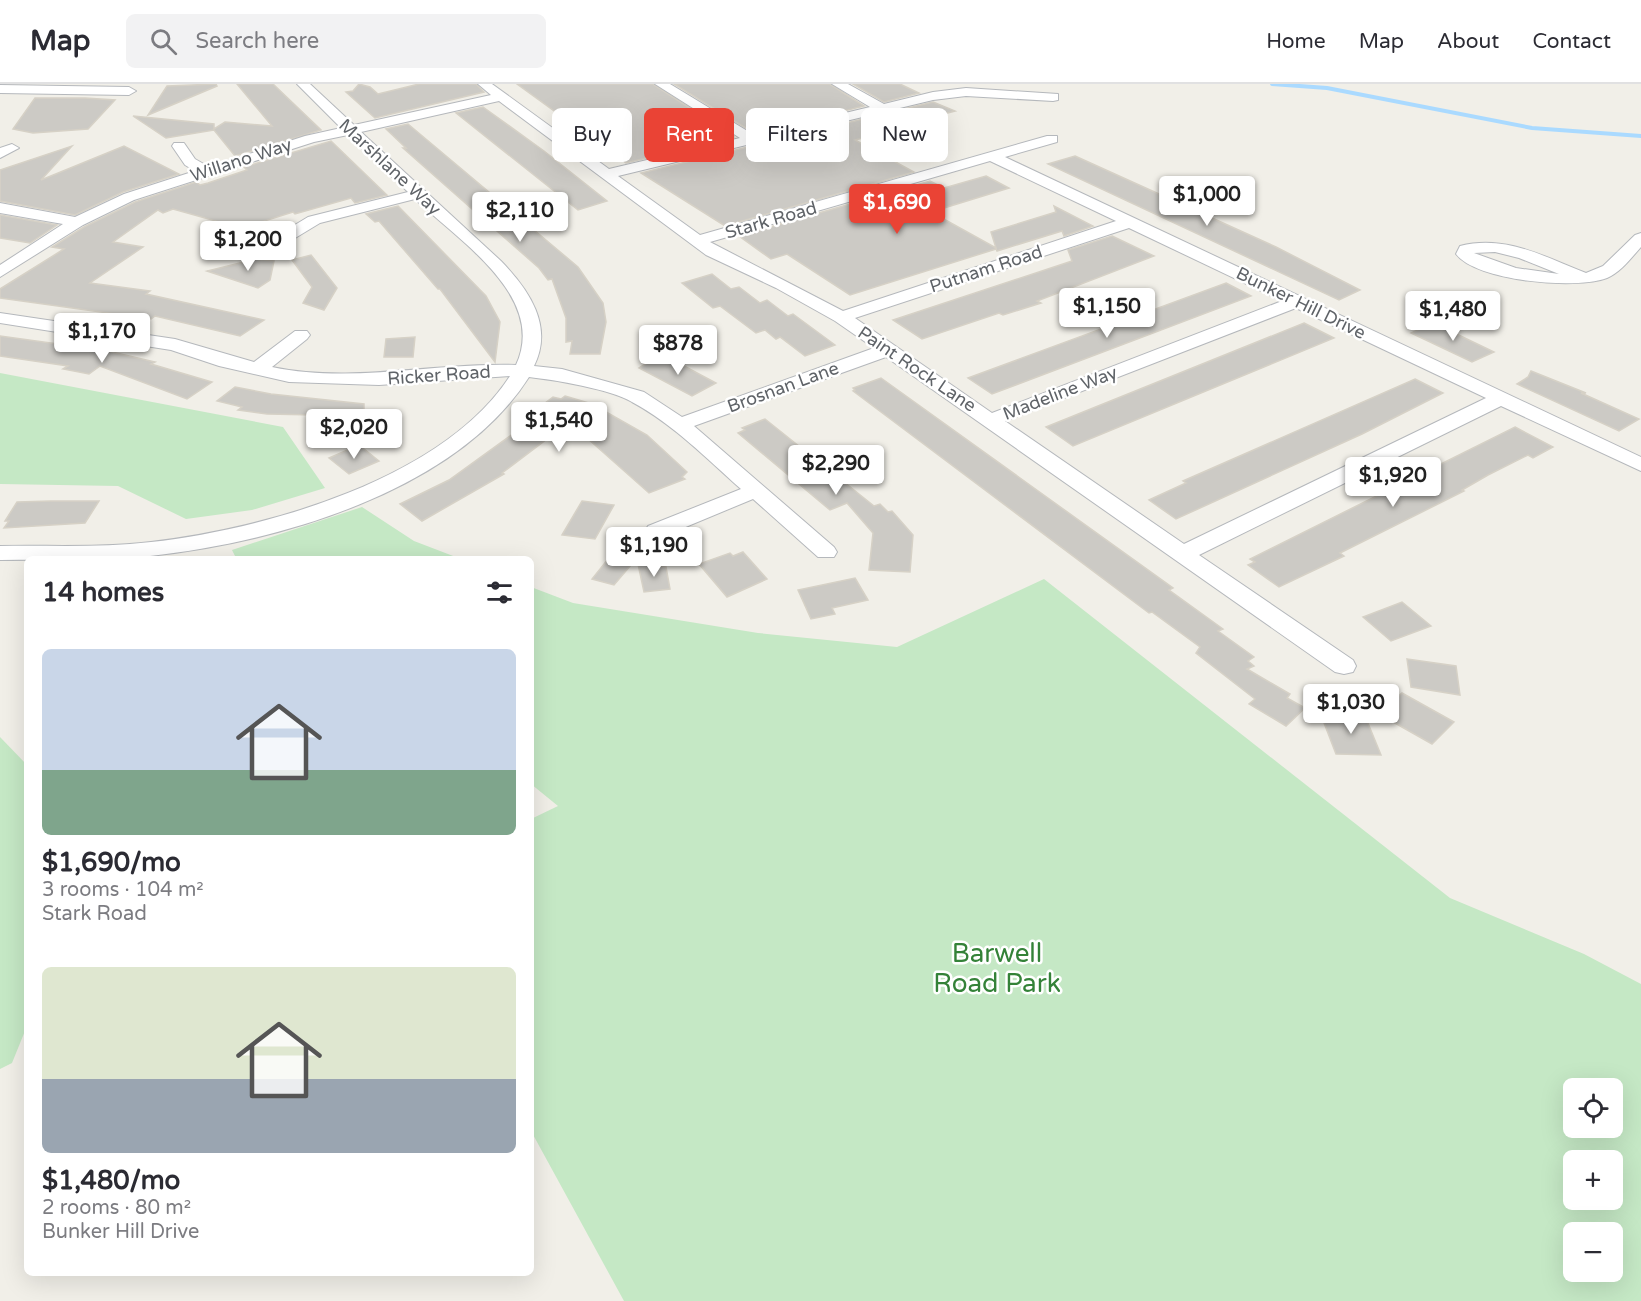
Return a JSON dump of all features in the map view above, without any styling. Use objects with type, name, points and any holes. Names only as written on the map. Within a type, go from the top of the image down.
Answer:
[{"type":"street","name":"Marshlane Way","points":[[0,554],[149,554],[281,524],[392,481],[444,450],[481,423],[525,371],[533,343],[531,315],[522,296],[303,84]]},
{"type":"street","name":"Paint Rock Lane","points":[[484,84],[712,252],[782,284],[842,317],[1344,666]]},
{"type":"street","points":[[661,84],[746,136]]},
{"type":"street","points":[[838,84],[880,106]]},
{"type":"street","points":[[0,88],[129,91]]},
{"type":"street","points":[[849,114],[880,106],[966,92],[1053,97]]},
{"type":"street","name":"Willano Way","points":[[0,272],[77,222],[129,197],[310,139],[501,97]]},
{"type":"street","name":"Stark Road","points":[[697,241],[1052,139]]},
{"type":"street","points":[[607,174],[746,140]]},
{"type":"street","points":[[179,146],[190,162],[206,171]]},
{"type":"street","name":"Bunker Hill Drive","points":[[993,157],[1641,465]]},
{"type":"street","points":[[276,243],[314,220],[418,194]]},
{"type":"street","points":[[0,208],[77,222]]},
{"type":"street","name":"Putnam Road","points":[[842,317],[1130,222]]},
{"type":"street","points":[[1582,278],[1502,249],[1474,247],[1466,249],[1464,254],[1499,269],[1536,277],[1556,280],[1582,278],[1602,274],[1641,238]]},
{"type":"street","name":"Madeline Way","points":[[991,420],[1297,301]]},
{"type":"street","name":"Ricker Road","points":[[0,318],[98,331],[175,345],[226,362],[289,376],[379,379],[495,370],[525,371],[562,375],[637,396],[680,424],[826,552]]},
{"type":"street","points":[[257,369],[301,335]]},
{"type":"street","name":"Brosnan Lane","points":[[680,424],[887,350]]},
{"type":"street","points":[[1182,554],[1502,398]]},
{"type":"street","points":[[656,531],[756,490]]},
{"type":"green space","points":[[0,373],[283,427],[325,488],[252,510],[186,519],[118,486],[0,484]]},
{"type":"green space","points":[[362,507],[414,541],[453,556],[235,556],[232,550]]},
{"type":"green space","name":"Barwell Road Park","points":[[1044,579],[1450,898],[1584,954],[1641,984],[1641,1301],[624,1301],[534,1136],[534,818],[558,806],[534,786],[534,588],[573,603],[758,633],[897,647]]},
{"type":"green space","points":[[0,737],[24,762],[24,1033],[12,1063],[0,1069]]},
{"type":"building","points":[[216,84],[217,86],[148,115],[167,86]]},
{"type":"building","points":[[237,84],[273,84],[321,130],[235,156],[214,130],[166,138],[133,116],[214,124],[214,129],[225,122],[272,126]]},
{"type":"building","points":[[359,84],[370,87],[378,94],[419,84],[476,84],[484,92],[375,118],[346,92],[353,91]]},
{"type":"building","points":[[517,84],[653,84],[690,108],[644,108],[644,159],[632,162],[632,108],[552,109]]},
{"type":"building","points":[[674,84],[830,84],[864,106],[849,110],[746,108],[746,128],[734,121],[734,108],[713,108]]},
{"type":"building","points":[[853,84],[900,84],[919,93],[884,102]]},
{"type":"building","points":[[35,98],[115,100],[88,129],[33,133],[13,129]]},
{"type":"building","points":[[933,102],[948,108],[908,108]]},
{"type":"building","points":[[483,107],[552,157],[552,162],[558,162],[607,201],[578,210],[456,113]]},
{"type":"building","points":[[861,120],[861,138],[855,140],[861,143],[861,162],[896,162],[914,172],[725,226],[641,173],[686,162],[734,162],[734,150],[746,147],[746,162],[849,162],[849,122]]},
{"type":"building","points":[[408,124],[578,267],[603,303],[606,322],[600,354],[570,354],[572,341],[566,342],[566,318],[552,279],[548,280],[539,268],[403,148],[406,148],[386,129]]},
{"type":"building","points":[[331,141],[387,195],[355,203],[351,198],[295,214],[293,212],[204,240],[223,223],[173,209],[163,213],[158,210],[113,242],[143,247],[90,283],[150,291],[146,294],[264,320],[240,336],[155,316],[151,319],[0,298],[0,289],[64,249],[52,247],[84,227],[135,202],[196,182],[200,185],[208,183],[247,170],[244,167]]},
{"type":"building","points":[[72,146],[41,180],[124,146],[179,174],[123,192],[75,215],[0,201],[0,170]]},
{"type":"building","points":[[1075,156],[1276,247],[1360,290],[1339,300],[1048,164]]},
{"type":"building","points":[[986,176],[1009,188],[931,212],[996,248],[991,232],[1056,212],[1054,206],[1093,226],[1064,236],[1062,231],[997,251],[996,249],[850,295],[787,254],[771,259],[739,236],[930,181],[944,188]]},
{"type":"building","points":[[398,206],[486,296],[500,322],[495,362],[440,289],[379,221],[375,222],[366,214]]},
{"type":"building","points":[[0,215],[57,225],[30,243],[0,238]]},
{"type":"building","points":[[1112,236],[1154,256],[1037,301],[1041,303],[1003,315],[999,313],[922,339],[893,320],[1072,261],[1068,250]]},
{"type":"building","points":[[311,255],[337,288],[324,310],[303,303],[312,287],[292,260]]},
{"type":"building","points":[[256,259],[274,261],[270,280],[258,288],[207,271]]},
{"type":"building","points":[[712,274],[731,289],[739,287],[760,303],[767,300],[788,316],[793,314],[835,345],[805,356],[780,337],[776,339],[765,330],[756,333],[720,306],[713,308],[682,283]]},
{"type":"building","points":[[1226,283],[1251,296],[992,394],[968,378]]},
{"type":"building","points":[[1304,323],[1334,338],[1073,446],[1046,427]]},
{"type":"building","points":[[1433,323],[1494,352],[1472,362],[1411,333]]},
{"type":"building","points":[[0,336],[58,344],[69,344],[69,342],[155,362],[151,364],[212,382],[187,399],[100,366],[89,374],[63,369],[68,366],[0,356]]},
{"type":"building","points":[[415,337],[413,357],[384,357],[386,339]]},
{"type":"building","points":[[656,357],[684,366],[716,383],[692,396],[639,368]]},
{"type":"building","points":[[1531,371],[1586,393],[1581,393],[1639,419],[1619,431],[1517,384],[1528,377]]},
{"type":"building","points":[[881,378],[1173,588],[1169,590],[1223,629],[1218,631],[1254,657],[1248,661],[1254,666],[1247,669],[1290,694],[1287,698],[1305,708],[1286,726],[1249,704],[1255,699],[1196,653],[1200,647],[1152,612],[1149,613],[853,391],[855,390],[853,388]]},
{"type":"building","points":[[1415,379],[1443,393],[1362,434],[1176,519],[1149,500],[1186,483],[1183,481]]},
{"type":"building","points":[[235,387],[271,394],[364,404],[364,416],[267,414],[238,410],[242,407],[217,401]]},
{"type":"building","points":[[565,396],[592,404],[647,435],[687,472],[682,477],[685,479],[649,493],[578,430],[574,433],[563,427],[502,473],[504,474],[422,521],[400,504],[449,480],[535,418],[528,416],[553,397],[561,399]]},
{"type":"building","points":[[765,419],[874,506],[880,504],[888,512],[892,511],[913,535],[910,572],[869,570],[873,533],[847,503],[830,510],[738,433],[745,430],[742,428]]},
{"type":"building","points":[[1515,427],[1553,447],[1533,458],[1528,455],[1488,475],[1462,490],[1464,491],[1340,553],[1344,556],[1279,587],[1248,565],[1255,562],[1250,559]]},
{"type":"building","points":[[359,445],[379,461],[349,474],[329,458]]},
{"type":"building","points":[[99,501],[85,523],[4,528],[9,521],[5,521],[17,502]]},
{"type":"building","points":[[582,501],[614,505],[595,539],[562,535]]},
{"type":"building","points":[[743,552],[767,579],[727,597],[699,564],[730,553],[733,556]]},
{"type":"building","points":[[608,559],[631,565],[614,585],[592,579]]},
{"type":"building","points":[[638,564],[666,567],[670,589],[644,592]]},
{"type":"building","points":[[855,578],[868,600],[832,608],[835,614],[811,619],[798,590]]},
{"type":"building","points":[[1402,602],[1431,626],[1391,641],[1363,617]]},
{"type":"building","points":[[1407,659],[1456,666],[1460,695],[1411,687]]},
{"type":"building","points":[[1402,693],[1454,722],[1432,744],[1379,714]]},
{"type":"building","points":[[1321,715],[1365,716],[1381,755],[1336,754]]},
{"type":"waterway","points":[[1272,84],[1327,88],[1532,128],[1641,136]]}]
